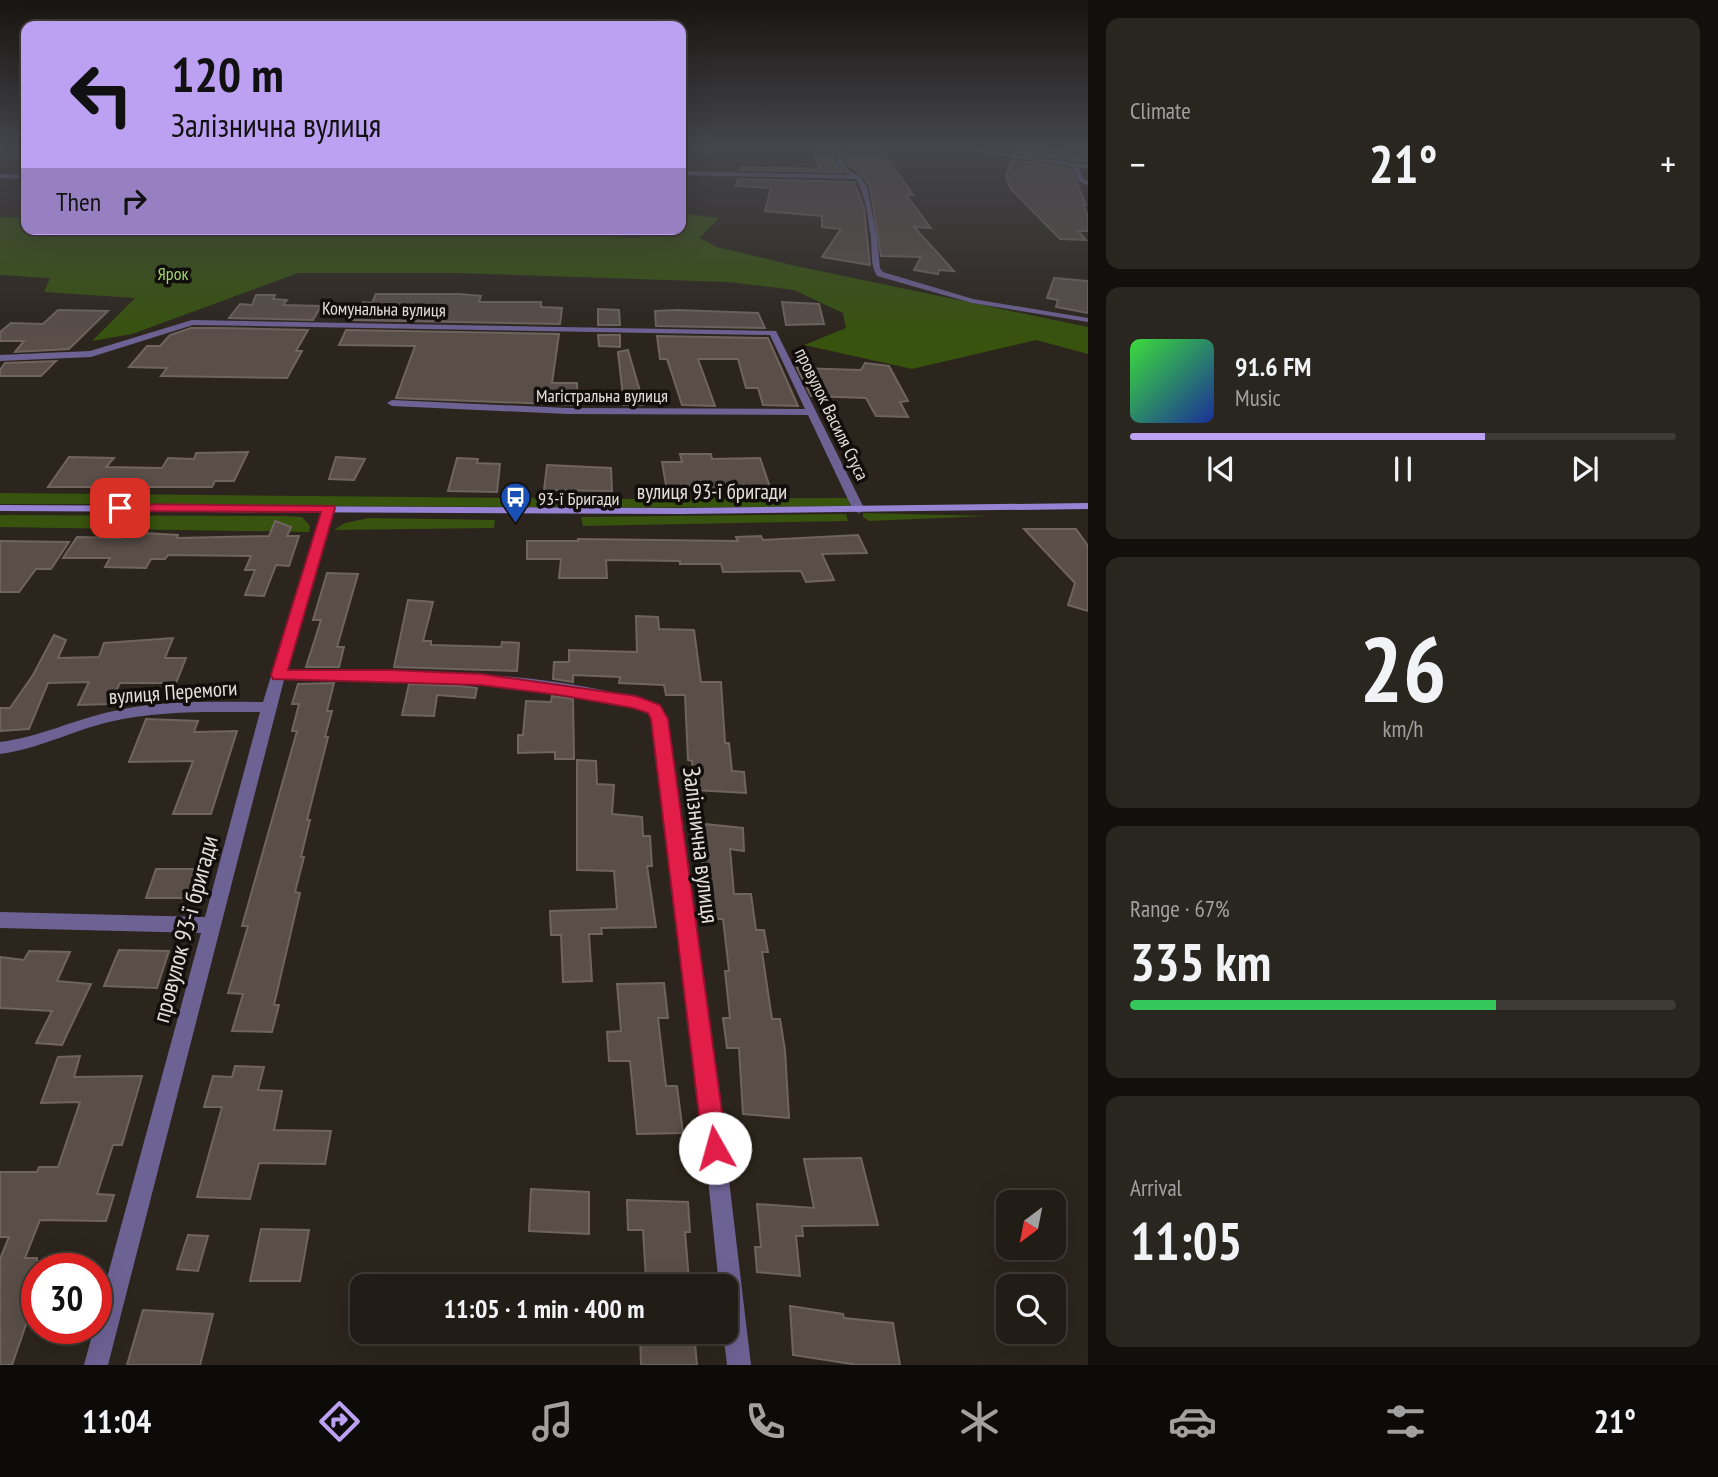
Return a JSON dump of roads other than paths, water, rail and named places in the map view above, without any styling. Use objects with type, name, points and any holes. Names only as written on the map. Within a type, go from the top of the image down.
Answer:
[{"type":"main road","name":"вулиця 93-ї бригади","points":[[0,508],[859,510],[1088,506]]},
{"type":"street","points":[[869,211],[877,271],[896,280],[972,301],[1088,320]]},
{"type":"street","name":"Комунальна вулиця","points":[[0,358],[91,354],[192,322],[773,333]]},
{"type":"street","name":"провулок Василя Стуса","points":[[773,333],[859,510]]},
{"type":"street","name":"Магістральна вулиця","points":[[392,403],[567,411],[813,412]]},
{"type":"street","name":"провулок 93-ї бригади","points":[[96,1365],[269,707],[329,508]]},
{"type":"street","name":"Залізнична вулиця","points":[[279,675],[481,680],[559,689],[636,702],[654,709],[659,719],[710,1107],[739,1365]]},
{"type":"street","name":"вулиця Перемоги","points":[[0,748],[33,744],[65,729],[117,715],[200,708],[269,707]]},
{"type":"street","points":[[0,920],[211,925]]},
{"type":"place","name":"93-ї Бригади","points":[[515,525]]},
{"type":"park label","name":"Ярок","points":[[173,273]]}]
